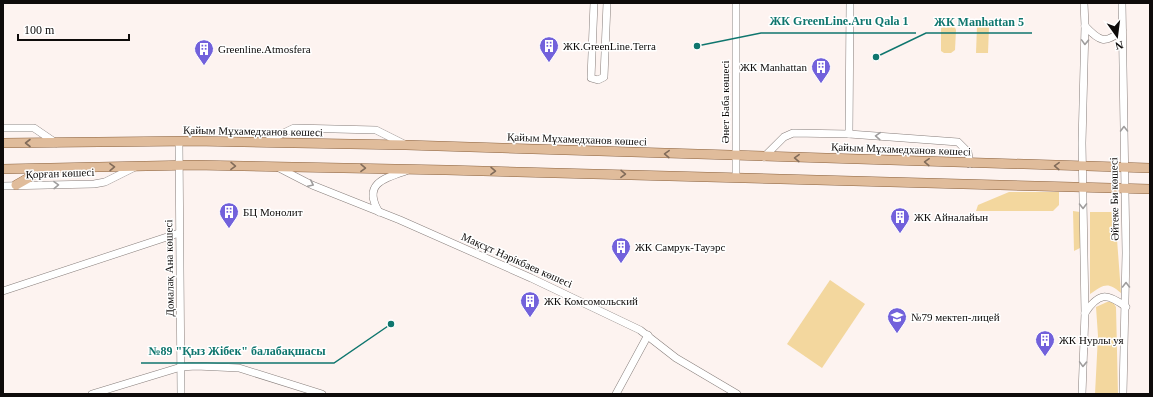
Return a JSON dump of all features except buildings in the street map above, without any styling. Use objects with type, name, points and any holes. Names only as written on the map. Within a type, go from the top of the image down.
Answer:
[{"type":"main road","name":"Қайым Мұхамедханов көшесі","points":[[3,143],[179,142],[406,145],[970,164],[1150,168]]},
{"type":"main road","points":[[3,169],[179,165],[413,169],[1150,189]]},
{"type":"main road","points":[[16,185],[46,168]]},
{"type":"street","points":[[594,3],[591,78],[598,80],[604,77],[607,3]]},
{"type":"street","name":"Әнет Баба көшесі","points":[[736,3],[736,177]]},
{"type":"street","points":[[849,134],[850,3]]},
{"type":"street","points":[[1082,394],[1085,313],[1082,187],[1085,26],[1084,3]]},
{"type":"street","name":"Әйтеке Би көшесі","points":[[1122,3],[1126,307],[1123,394]]},
{"type":"street","points":[[1085,26],[1095,36],[1105,40],[1113,38],[1122,30]]},
{"type":"street","points":[[3,128],[34,128],[56,143]]},
{"type":"street","points":[[263,143],[294,128],[376,130],[406,145]]},
{"type":"street","points":[[764,157],[784,137],[793,134],[849,134],[958,142],[968,152],[970,164]]},
{"type":"street","name":"Домалақ Ана көшесі","points":[[179,142],[181,394]]},
{"type":"street","name":"Қорған көшесі","points":[[3,186],[94,184],[105,182],[137,166]]},
{"type":"street","name":"Мақсұт Нәрікбаев көшесі","points":[[276,167],[312,185],[380,212],[531,278],[648,335],[676,358],[737,394]]},
{"type":"street","points":[[380,212],[373,202],[374,190],[381,179],[413,169]]},
{"type":"street","points":[[3,291],[180,233]]},
{"type":"street","points":[[1085,313],[1091,304],[1102,297],[1113,297],[1126,307]]},
{"type":"street","points":[[616,394],[648,335]]},
{"type":"street","points":[[92,394],[181,367],[196,366],[239,368],[322,394]]},
{"type":"shaded area","points":[[954,25],[956,30],[955,50],[951,53],[944,53],[941,51],[941,28],[944,26]]},
{"type":"shaded area","points":[[977,26],[989,27],[988,53],[976,53]]},
{"type":"shaded area","points":[[1009,192],[1059,192],[1059,205],[1053,211],[976,211],[978,205]]},
{"type":"shaded area","points":[[1073,211],[1080,212],[1080,248],[1074,251]]},
{"type":"shaded area","points":[[1090,212],[1115,212],[1121,293],[1112,287],[1106,286],[1099,288],[1090,294]]},
{"type":"shaded area","points":[[830,280],[865,304],[822,368],[787,344]]},
{"type":"shaded area","points":[[1107,302],[1113,302],[1116,307],[1118,394],[1095,394],[1098,336],[1096,307]]},
{"type":"place","name":"ЖК GreenLine.Aru Qala 1","points":[[697,46]]},
{"type":"place","name":"ЖК Manhattan 5","points":[[876,57]]},
{"type":"place","name":"ЖК.GreenLine.Terra","points":[[549,63]]},
{"type":"place","name":"Greenline.Atmosfera","points":[[204,66]]},
{"type":"place","name":"ЖК Manhattan","points":[[821,84]]},
{"type":"place","name":"БЦ Монолит","points":[[229,229]]},
{"type":"place","name":"ЖК Айналайын","points":[[900,234]]},
{"type":"place","name":"ЖК Самрук-Тауэрс","points":[[621,264]]},
{"type":"place","name":"ЖК Комсомольский","points":[[530,318]]},
{"type":"place","name":"№89 \"Қыз Жібек\" балабақшасы","points":[[391,324]]},
{"type":"place","name":"№79 мектеп-лицей","points":[[897,334]]},
{"type":"place","name":"ЖК Нурлы уя","points":[[1045,357]]}]
